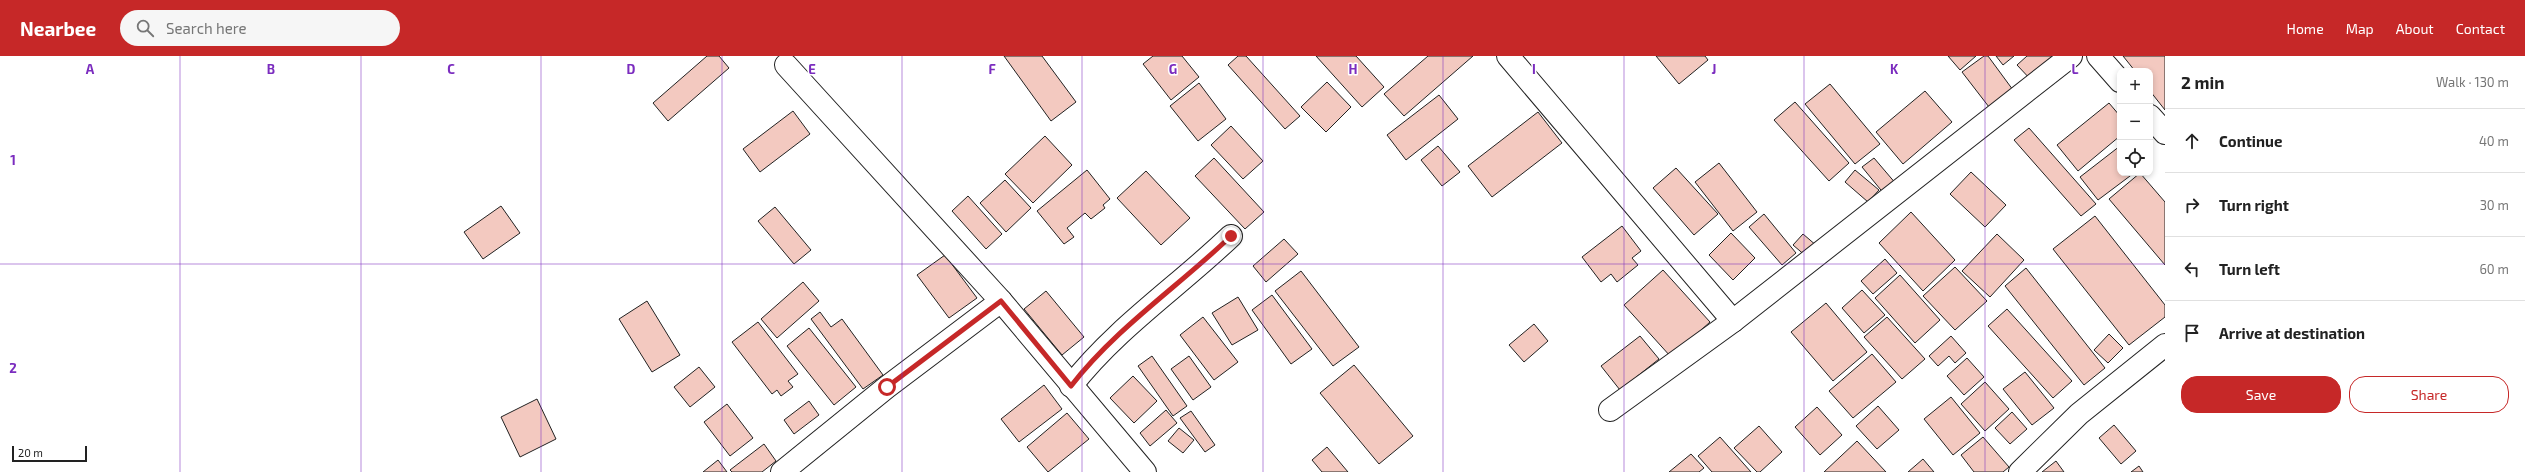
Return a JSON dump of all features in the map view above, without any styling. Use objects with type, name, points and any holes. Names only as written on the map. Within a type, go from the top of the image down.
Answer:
[{"type":"street","points":[[1508,56],[1733,321]]},
{"type":"street","points":[[1610,410],[1733,321],[2071,56]]},
{"type":"street","points":[[2098,56],[2117,78]]},
{"type":"street","points":[[786,65],[1001,301],[1071,386],[1145,472]]},
{"type":"street","points":[[2153,119],[2165,133]]},
{"type":"street","points":[[1071,386],[1085,367],[1136,318],[1198,268],[1231,236]]},
{"type":"street","points":[[782,472],[887,387],[1001,301]]},
{"type":"street","points":[[2020,472],[2079,414],[2165,345]]},
{"type":"building","points":[[707,56],[719,56],[729,68],[668,121],[653,103]]},
{"type":"building","points":[[1004,56],[1042,56],[1076,102],[1051,121]]},
{"type":"building","points":[[1153,56],[1182,56],[1199,77],[1171,100],[1143,64]]},
{"type":"building","points":[[1238,56],[1246,56],[1300,116],[1285,129],[1228,65]]},
{"type":"building","points":[[1316,56],[1356,56],[1384,87],[1362,107]]},
{"type":"building","points":[[1428,56],[1473,56],[1404,116],[1384,94]]},
{"type":"building","points":[[1656,56],[1705,56],[1708,60],[1679,84]]},
{"type":"building","points":[[1948,56],[1976,56],[1960,70]]},
{"type":"building","points":[[1984,56],[1988,56],[2013,90],[1989,107],[1962,72]]},
{"type":"building","points":[[1996,56],[2014,56],[2003,65]]},
{"type":"building","points":[[2027,56],[2062,56],[2033,82],[2017,65]]},
{"type":"building","points":[[2123,56],[2165,56],[2165,110],[2153,95],[2153,68],[2133,68]]},
{"type":"building","points":[[1327,82],[1351,107],[1326,132],[1301,107]]},
{"type":"building","points":[[1199,83],[1226,119],[1198,141],[1170,106]]},
{"type":"building","points":[[1830,84],[1880,144],[1855,164],[1805,104]]},
{"type":"building","points":[[1925,91],[1952,122],[1903,164],[1876,132]]},
{"type":"building","points":[[1439,95],[1458,119],[1406,160],[1387,135]]},
{"type":"building","points":[[1795,102],[1849,163],[1829,181],[1774,120]]},
{"type":"building","points":[[2109,103],[2117,112],[2117,138],[2078,171],[2057,145]]},
{"type":"building","points":[[793,111],[810,134],[760,172],[743,149]]},
{"type":"building","points":[[1538,112],[1562,143],[1492,197],[1468,166]]},
{"type":"building","points":[[1231,126],[1263,161],[1243,179],[1211,145]]},
{"type":"building","points":[[2029,128],[2096,204],[2081,216],[2014,140]]},
{"type":"building","points":[[1045,136],[1072,165],[1033,203],[1005,174]]},
{"type":"building","points":[[1438,146],[1460,172],[1442,186],[1421,160]]},
{"type":"building","points":[[2117,148],[2117,176],[2130,176],[2098,200],[2080,177]]},
{"type":"building","points":[[1214,158],[1264,212],[1245,229],[1195,176]]},
{"type":"building","points":[[1874,158],[1897,185],[1885,195],[1862,167]]},
{"type":"building","points":[[1719,163],[1757,212],[1733,231],[1695,182]]},
{"type":"building","points":[[1676,168],[1718,214],[1694,235],[1653,188]]},
{"type":"building","points":[[1087,170],[1110,199],[1103,205],[1105,208],[1091,219],[1085,213],[1067,228],[1074,237],[1064,244],[1037,211]]},
{"type":"building","points":[[1855,170],[1879,190],[1868,202],[1845,182]]},
{"type":"building","points":[[1146,171],[1190,218],[1161,245],[1117,198]]},
{"type":"building","points":[[1971,172],[2006,205],[1985,227],[1950,194]]},
{"type":"building","points":[[2136,176],[2143,176],[2165,202],[2165,265],[2109,199]]},
{"type":"building","points":[[1005,180],[1031,208],[1006,232],[980,203]]},
{"type":"building","points":[[968,196],[1002,234],[986,249],[952,211]]},
{"type":"building","points":[[501,206],[520,233],[483,259],[464,232]]},
{"type":"building","points":[[775,207],[811,250],[794,264],[758,221]]},
{"type":"building","points":[[1911,212],[1955,260],[1923,291],[1879,243]]},
{"type":"building","points":[[1764,214],[1796,253],[1782,265],[1749,227]]},
{"type":"building","points":[[2095,216],[2165,305],[2165,317],[2129,345],[2053,249]]},
{"type":"building","points":[[1622,226],[1641,251],[1632,258],[1638,265],[1617,282],[1611,274],[1601,282],[1582,257]]},
{"type":"building","points":[[1731,233],[1755,258],[1733,280],[1709,255]]},
{"type":"building","points":[[1803,234],[1817,246],[1807,257],[1793,245]]},
{"type":"building","points":[[1997,234],[2024,260],[1990,297],[1962,271]]},
{"type":"building","points":[[1284,239],[1298,254],[1266,282],[1253,266]]},
{"type":"building","points":[[945,255],[977,298],[949,318],[917,275]]},
{"type":"building","points":[[1885,259],[1897,273],[1873,294],[1861,281]]},
{"type":"building","points":[[1955,267],[1987,301],[1955,330],[1923,296]]},
{"type":"building","points":[[2026,268],[2105,368],[2084,385],[2005,286]]},
{"type":"building","points":[[1663,270],[1710,322],[1671,357],[1624,305]]},
{"type":"building","points":[[1301,271],[1359,347],[1333,366],[1275,291]]},
{"type":"building","points":[[1900,275],[1940,320],[1915,343],[1875,298]]},
{"type":"building","points":[[803,282],[819,301],[777,338],[761,319]]},
{"type":"building","points":[[1862,290],[1885,315],[1864,333],[1842,308]]},
{"type":"building","points":[[1046,291],[1084,337],[1062,355],[1024,309]]},
{"type":"building","points":[[1272,295],[1312,349],[1291,364],[1252,310]]},
{"type":"building","points":[[1238,297],[1258,330],[1232,345],[1212,313]]},
{"type":"building","points":[[647,301],[680,355],[652,372],[619,319]]},
{"type":"building","points":[[1826,303],[1867,352],[1833,381],[1791,332]]},
{"type":"building","points":[[2007,309],[2072,381],[2053,398],[1988,326]]},
{"type":"building","points":[[820,312],[831,327],[842,319],[883,375],[863,389],[811,319]]},
{"type":"building","points":[[1203,317],[1238,362],[1214,380],[1180,335]]},
{"type":"building","points":[[1887,317],[1925,359],[1902,379],[1864,337]]},
{"type":"building","points":[[758,322],[798,374],[788,381],[793,387],[781,396],[777,390],[772,394],[732,342]]},
{"type":"building","points":[[1534,324],[1548,341],[1524,362],[1509,345]]},
{"type":"building","points":[[809,328],[856,387],[834,405],[787,346]]},
{"type":"building","points":[[2109,334],[2123,348],[2108,363],[2094,350]]},
{"type":"building","points":[[1640,336],[1659,359],[1620,390],[1601,366]]},
{"type":"building","points":[[1951,336],[1966,353],[1955,363],[1949,356],[1938,366],[1929,356]]},
{"type":"building","points":[[1872,354],[1896,382],[1853,418],[1829,391]]},
{"type":"building","points":[[1152,356],[1187,406],[1173,416],[1138,366]]},
{"type":"building","points":[[1189,356],[1211,387],[1193,400],[1171,369]]},
{"type":"building","points":[[1967,358],[1984,377],[1964,395],[1947,376]]},
{"type":"building","points":[[1354,365],[1413,436],[1379,464],[1320,393]]},
{"type":"building","points":[[699,367],[715,387],[690,407],[674,387]]},
{"type":"building","points":[[2025,372],[2054,408],[2032,425],[2003,389]]},
{"type":"building","points":[[1133,376],[1157,401],[1134,423],[1110,398]]},
{"type":"building","points":[[1985,382],[2009,409],[1985,431],[1961,404]]},
{"type":"building","points":[[1044,385],[1062,409],[1019,442],[1001,419]]},
{"type":"building","points":[[1951,397],[1980,433],[1953,455],[1924,419]]},
{"type":"building","points":[[537,399],[556,439],[520,457],[501,417]]},
{"type":"building","points":[[809,401],[819,415],[794,434],[784,420]]},
{"type":"building","points":[[727,404],[753,438],[730,456],[704,422]]},
{"type":"building","points":[[1878,406],[1899,430],[1877,449],[1856,426]]},
{"type":"building","points":[[1817,407],[1842,435],[1820,455],[1795,427]]},
{"type":"building","points":[[1166,410],[1177,423],[1150,446],[1140,433]]},
{"type":"building","points":[[1191,411],[1215,445],[1205,452],[1180,418]]},
{"type":"building","points":[[2012,412],[2027,429],[2010,444],[1995,428]]},
{"type":"building","points":[[1067,413],[1089,439],[1048,472],[1027,447]]},
{"type":"building","points":[[2114,425],[2136,451],[2121,464],[2099,438]]},
{"type":"building","points":[[1759,426],[1782,452],[1760,472],[1757,472],[1734,448]]},
{"type":"building","points":[[1179,428],[1194,440],[1183,453],[1168,441]]},
{"type":"building","points":[[1720,437],[1751,472],[1712,472],[1698,456]]},
{"type":"building","points":[[1983,437],[2009,467],[2003,472],[1974,472],[1961,455]]},
{"type":"building","points":[[1857,441],[1886,472],[1824,472]]},
{"type":"building","points":[[764,444],[776,461],[762,472],[732,472],[730,470]]},
{"type":"building","points":[[1327,447],[1348,472],[1322,472],[1312,460]]},
{"type":"building","points":[[1691,454],[1704,468],[1699,472],[1669,472]]},
{"type":"building","points":[[1923,459],[1934,472],[1908,472]]},
{"type":"building","points":[[718,460],[727,472],[703,472]]},
{"type":"building","points":[[2056,461],[2064,472],[2042,472]]},
{"type":"building","points":[[2139,466],[2143,472],[2131,472]]},
{"type":"route","points":[[887,387],[1001,301],[1071,386],[1085,367],[1136,318],[1198,268],[1231,236]]}]
